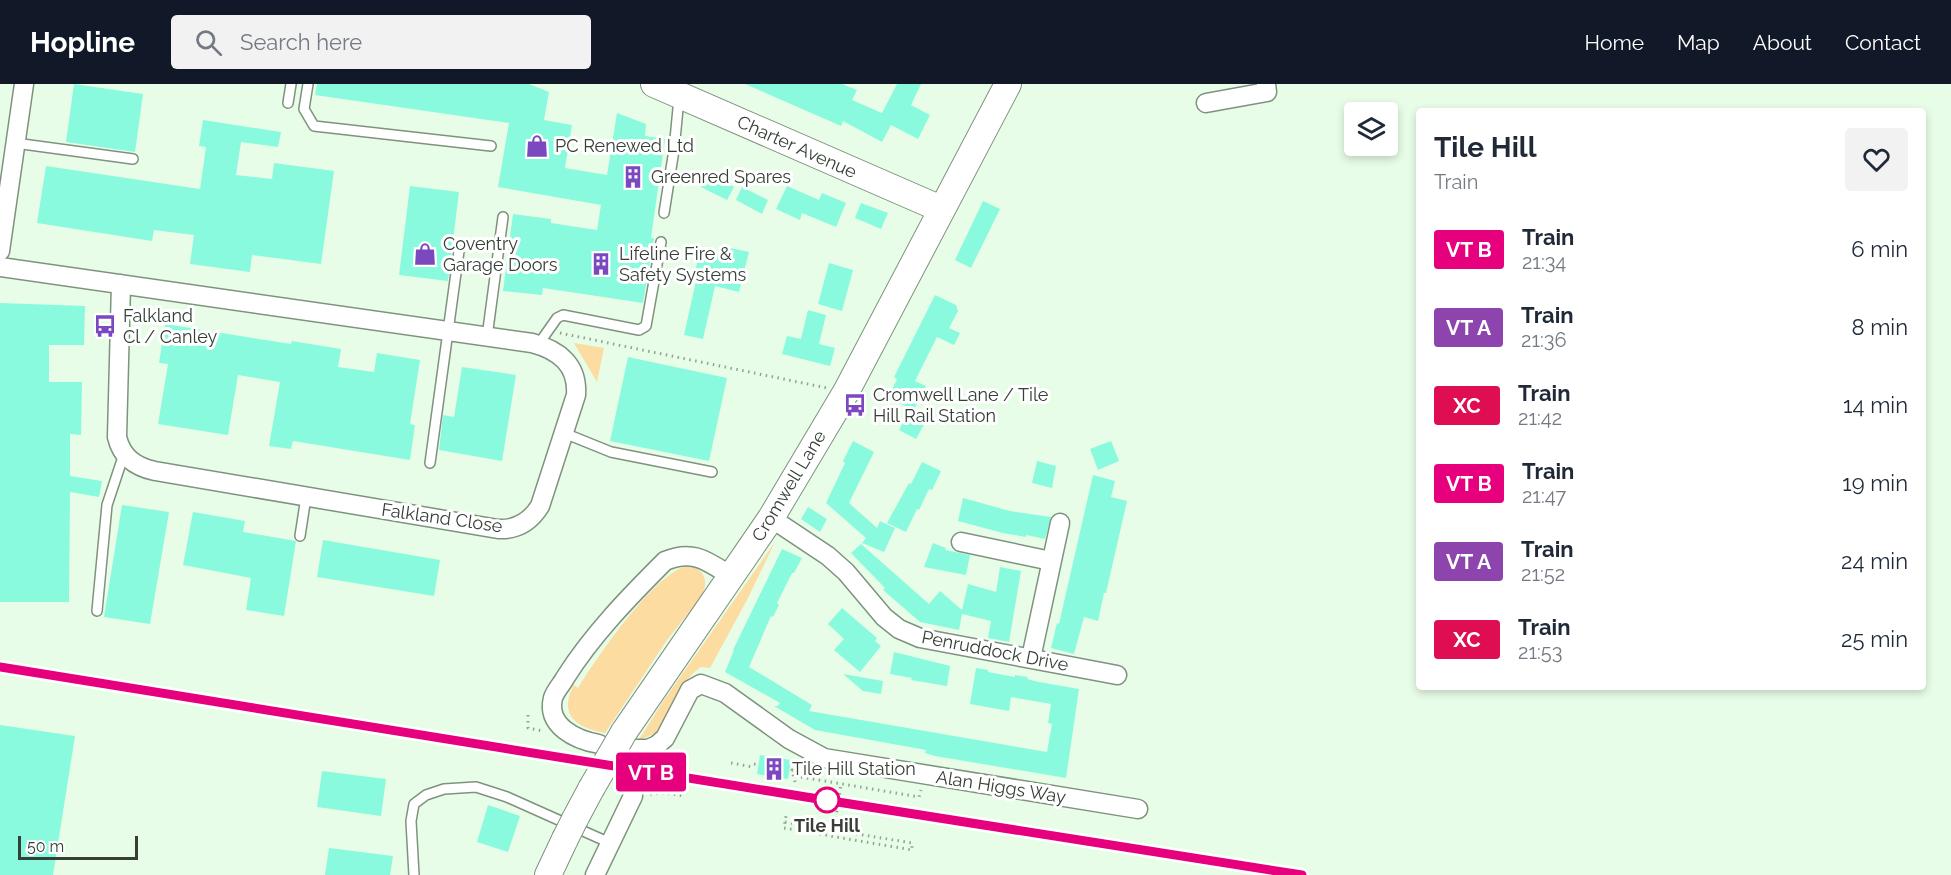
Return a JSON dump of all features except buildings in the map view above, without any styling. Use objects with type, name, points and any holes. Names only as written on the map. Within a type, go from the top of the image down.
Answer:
[{"type":"street","points":[[0,251],[24,84]]},
{"type":"street","name":"Charter Avenue","points":[[654,84],[941,210]]},
{"type":"street","name":"Cromwell Lane","points":[[548,875],[591,789],[628,740],[731,576],[771,518],[846,392],[1008,84]]},
{"type":"street","points":[[1206,103],[1267,92],[1266,84]]},
{"type":"street","name":"Falkland Close","points":[[0,267],[487,337],[543,338],[549,348],[573,369],[575,377],[576,394],[540,506],[530,519],[512,528],[498,529],[155,471],[140,467],[123,454]]},
{"type":"street","points":[[121,284],[117,429],[123,454]]},
{"type":"street","name":"Penruddock Drive","points":[[771,518],[828,556],[846,572],[884,617],[899,629],[920,638],[1117,675]]},
{"type":"street","points":[[1031,658],[1060,523]]},
{"type":"street","points":[[962,542],[1051,561]]},
{"type":"street","points":[[599,744],[573,738],[553,715],[553,697],[576,660],[598,632],[650,575],[665,561],[679,555],[697,557],[731,576]]},
{"type":"street","name":"Alan Higgs Way","points":[[628,740],[648,749],[657,745],[664,738],[690,690],[701,684],[725,693],[789,739],[824,758],[1138,809]]},
{"type":"street","points":[[595,875],[633,796]]},
{"type":"lane","points":[[288,103],[291,84]]},
{"type":"lane","points":[[308,84],[304,109],[314,126],[491,146]]},
{"type":"lane","points":[[664,213],[674,150],[679,95]]},
{"type":"lane","points":[[15,143],[133,159]]},
{"type":"lane","points":[[487,337],[503,217]]},
{"type":"lane","points":[[543,338],[557,318],[562,315],[639,330],[646,326],[661,242]]},
{"type":"lane","points":[[430,463],[459,251]]},
{"type":"lane","points":[[564,433],[611,452],[712,472]]},
{"type":"lane","points":[[96,610],[107,505],[123,454]]},
{"type":"lane","points":[[300,536],[306,497]]},
{"type":"lane","points":[[414,875],[411,821],[414,804],[426,795],[444,789],[476,788],[507,797],[610,843]]},
{"type":"path","points":[[543,338],[846,392]]},
{"type":"path","points":[[731,764],[755,765]]},
{"type":"path","points":[[795,782],[792,770],[819,774]]},
{"type":"path","points":[[795,776],[919,797],[921,790]]},
{"type":"path","points":[[834,830],[841,784]]},
{"type":"path","points":[[633,796],[665,793],[684,796]]},
{"type":"path","points":[[784,822],[912,843],[912,850],[784,828],[784,822],[786,816]]},
{"type":"shaded area","points":[[574,343],[604,348],[597,382]]},
{"type":"shaded area","points":[[775,542],[710,668],[701,667],[692,674],[679,690],[665,722],[657,732],[638,741],[664,700]]},
{"type":"shaded area","points":[[689,565],[699,570],[704,578],[705,587],[701,597],[667,640],[605,733],[579,724],[573,719],[568,705],[574,685],[578,688],[613,637],[644,599],[675,571]]},
{"type":"railway","points":[[0,667],[1302,875]]},
{"type":"train","points":[[0,667],[1302,875]]},
{"type":"place","name":"PC Renewed Ltd","points":[[537,146]]},
{"type":"place","name":"Greenred Spares","points":[[633,177]]},
{"type":"place","name":"Coventry Garage Doors","points":[[425,254]]},
{"type":"place","name":"Lifeline Fire & Safety Systems","points":[[601,264]]},
{"type":"place","name":"Falkland Cl / Canley","points":[[105,326]]},
{"type":"place","name":"Cromwell Lane / Tile Hill Rail Station","points":[[855,405]]},
{"type":"place","name":"Tile Hill Station","points":[[774,769]]},
{"type":"place","name":"Tile Hill","points":[[827,800]]}]
